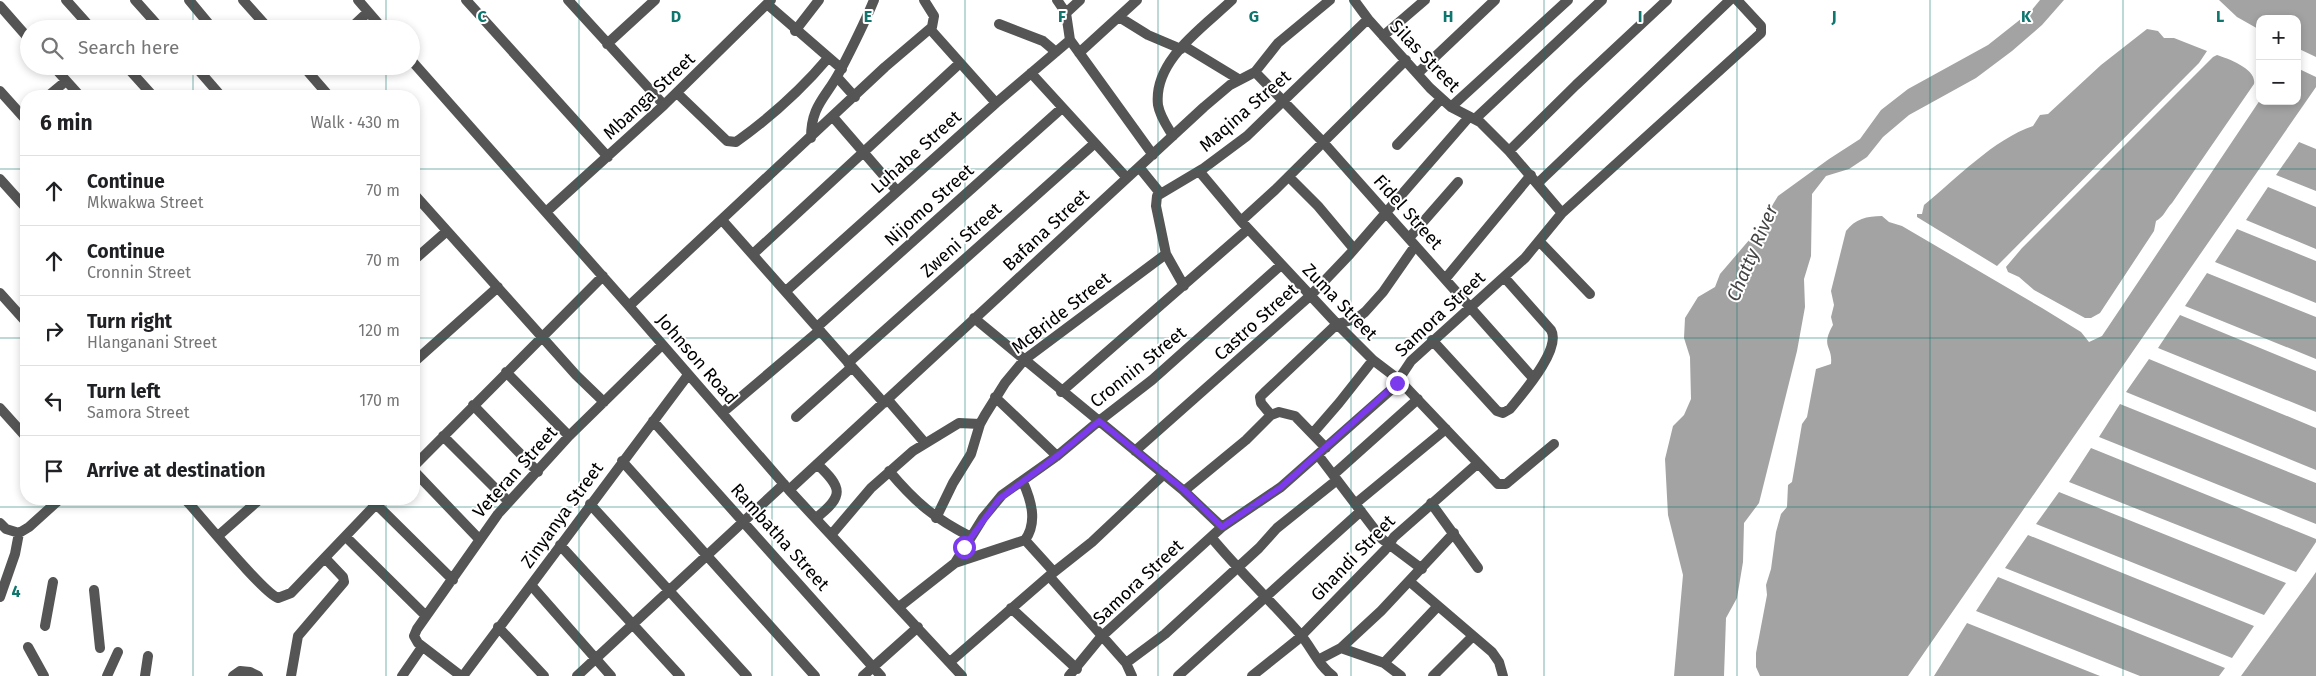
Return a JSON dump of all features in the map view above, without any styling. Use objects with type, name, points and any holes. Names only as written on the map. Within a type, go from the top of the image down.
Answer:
[{"type":"street","points":[[5,0],[0,5],[20,28]]},
{"type":"street","points":[[66,0],[84,20]]},
{"type":"street","points":[[135,0],[153,20]]},
{"type":"street","points":[[189,0],[206,20]]},
{"type":"street","points":[[244,0],[261,20]]},
{"type":"street","points":[[358,0],[375,20]]},
{"type":"street","points":[[466,0],[608,157]]},
{"type":"street","points":[[568,0],[664,105]]},
{"type":"street","points":[[607,44],[655,0]]},
{"type":"street","points":[[795,30],[819,0]]},
{"type":"street","points":[[811,138],[812,116],[839,73],[874,0]]},
{"type":"street","points":[[629,306],[885,67],[930,29],[934,16],[924,0]]},
{"type":"street","points":[[1057,0],[1066,13],[1070,40],[1153,155]]},
{"type":"street","points":[[1066,13],[1080,0]]},
{"type":"street","points":[[1080,53],[1137,0]]},
{"type":"street","points":[[1174,136],[1162,119],[1158,100],[1164,74],[1182,47],[1232,0]]},
{"type":"street","name":"Bafana Street","points":[[577,676],[671,592],[745,521],[818,464],[1220,93],[1255,72],[1278,43],[1330,0]]},
{"type":"street","name":"Silas Street","points":[[1354,0],[1368,19],[1441,99],[1451,107],[1480,122],[1509,151],[1562,213]]},
{"type":"street","points":[[1383,36],[1425,0]]},
{"type":"street","points":[[1418,73],[1496,0]]},
{"type":"street","points":[[1451,107],[1568,0]]},
{"type":"street","name":"Castro Street","points":[[1135,452],[1311,296],[1472,118],[1602,0]]},
{"type":"street","points":[[1509,151],[1667,0]]},
{"type":"street","points":[[1446,278],[1534,179],[1730,0]]},
{"type":"street","name":"Samora Street","points":[[1073,672],[1101,636],[1222,527],[1281,487],[1393,388],[1406,365],[1504,277],[1540,241],[1562,213],[1762,31],[1761,26],[1737,0]]},
{"type":"street","points":[[769,2],[795,30],[828,58],[855,96]]},
{"type":"street","name":"Mbanga Street","points":[[546,212],[677,93],[769,2]]},
{"type":"street","points":[[360,20],[368,12]]},
{"type":"street","points":[[1119,17],[1148,35],[1182,47],[1240,80]]},
{"type":"street","name":"Maqina Street","points":[[1160,193],[1199,171],[1247,136],[1368,19]]},
{"type":"street","points":[[999,24],[1043,41],[1056,52]]},
{"type":"street","points":[[930,29],[996,103]]},
{"type":"street","name":"Luhabe Street","points":[[786,291],[996,103],[1070,40]]},
{"type":"street","points":[[677,93],[728,141],[736,142],[771,117],[810,80],[828,58]]},
{"type":"street","points":[[1241,221],[1363,105],[1406,60]]},
{"type":"street","points":[[753,254],[865,153],[960,63]]},
{"type":"street","name":"Johnson Road","points":[[420,70],[787,487],[962,676]]},
{"type":"street","name":"Fidel Street","points":[[1255,72],[1323,142],[1533,378]]},
{"type":"street","points":[[1031,73],[1127,178]]},
{"type":"street","points":[[61,75],[74,90]]},
{"type":"street","points":[[134,75],[148,90]]},
{"type":"street","points":[[202,75],[215,90]]},
{"type":"street","points":[[312,75],[324,90]]},
{"type":"street","points":[[55,90],[66,81]]},
{"type":"street","points":[[0,91],[20,112]]},
{"type":"street","points":[[1397,145],[1441,99]]},
{"type":"street","name":"Nijomo Street","points":[[722,413],[1062,108]]},
{"type":"street","points":[[833,117],[897,191]]},
{"type":"street","name":"Zweni Street","points":[[796,417],[850,365],[1095,143]]},
{"type":"street","points":[[1139,167],[1160,193],[1155,201],[1166,254],[1184,286]]},
{"type":"street","name":"Zuma Street","points":[[1199,171],[1248,229],[1337,324],[1373,360],[1398,379],[1498,484],[1506,484],[1554,444]]},
{"type":"street","points":[[1289,177],[1318,206],[1354,249]]},
{"type":"street","points":[[0,179],[20,201]]},
{"type":"street","points":[[1271,415],[1261,403],[1260,397],[1337,324],[1356,319],[1366,312],[1383,292],[1412,242],[1458,182]]},
{"type":"street","points":[[420,201],[576,375],[604,402]]},
{"type":"street","points":[[722,220],[850,365],[925,443]]},
{"type":"street","points":[[1061,392],[1248,229]]},
{"type":"street","points":[[420,255],[447,231]]},
{"type":"street","points":[[1540,241],[1590,294]]},
{"type":"street","name":"McBride Street","points":[[936,518],[974,448],[980,424],[995,397],[1024,360],[1166,254]]},
{"type":"street","name":"Cronnin Street","points":[[955,563],[971,537],[999,499],[1158,376],[1281,265]]},
{"type":"street","points":[[420,460],[473,404],[603,276]]},
{"type":"street","points":[[1432,340],[1500,413],[1510,409],[1547,358],[1553,341],[1553,333],[1504,277]]},
{"type":"street","points":[[420,357],[498,287]]},
{"type":"street","points":[[0,293],[20,315]]},
{"type":"street","points":[[974,318],[1061,392],[1184,490],[1222,527]]},
{"type":"street","name":"Veteran Street","points":[[422,647],[415,638],[417,629],[453,580],[479,539],[509,502],[569,436],[662,344]]},
{"type":"street","points":[[1312,433],[1339,404],[1373,360]]},
{"type":"street","points":[[506,372],[569,436]]},
{"type":"street","name":"Zinyanya Street","points":[[466,674],[498,627],[531,586],[590,504],[688,375]]},
{"type":"street","points":[[995,397],[1057,456]]},
{"type":"street","points":[[1126,663],[1165,634],[1418,399]]},
{"type":"street","points":[[473,404],[538,472]]},
{"type":"street","points":[[0,408],[20,430]]},
{"type":"street","points":[[1184,490],[1246,440],[1271,415],[1279,412],[1291,414],[1326,448]]},
{"type":"street","name":"Rambatha Street","points":[[653,421],[745,521],[882,676]]},
{"type":"street","points":[[831,534],[889,471],[907,455],[959,423],[980,424]]},
{"type":"street","points":[[1178,676],[1266,598],[1358,508],[1446,429]]},
{"type":"street","points":[[443,436],[509,502]]},
{"type":"street","points":[[1318,456],[1358,508],[1389,544],[1422,569]]},
{"type":"street","points":[[622,461],[815,676]]},
{"type":"street","points":[[816,518],[834,504],[837,495],[832,479],[818,464]]},
{"type":"street","name":"Ghandi Street","points":[[1252,676],[1294,643],[1389,544],[1431,503],[1477,464]]},
{"type":"street","points":[[889,471],[915,500],[936,518],[971,537]]},
{"type":"street","points":[[950,662],[1051,574],[1092,542],[1164,474]]},
{"type":"street","points":[[420,477],[479,539]]},
{"type":"street","points":[[899,607],[955,563],[1025,540],[1029,531],[1032,506],[1023,482]]},
{"type":"street","points":[[1431,503],[1478,568]]},
{"type":"street","points":[[590,504],[747,676]]},
{"type":"street","points":[[0,523],[6,529],[19,533],[29,527],[53,505]]},
{"type":"street","points":[[191,505],[261,584],[278,598],[291,593],[375,505]]},
{"type":"street","points":[[218,536],[253,505]]},
{"type":"street","points":[[383,505],[453,580]]},
{"type":"street","points":[[0,598],[15,554],[19,533]]},
{"type":"street","points":[[1318,660],[1341,648],[1382,611],[1454,533]]},
{"type":"street","points":[[346,537],[426,616]]},
{"type":"street","points":[[1211,537],[1237,568],[1301,635],[1318,660],[1333,676]]},
{"type":"street","points":[[1025,540],[1101,636],[1126,663],[1132,676]]},
{"type":"street","points":[[560,545],[680,676]]},
{"type":"street","points":[[291,676],[298,636],[344,582],[343,577],[325,558]]},
{"type":"street","points":[[1409,581],[1496,656],[1503,676]]},
{"type":"street","points":[[45,626],[53,582]]},
{"type":"street","points":[[531,586],[611,676]]},
{"type":"street","points":[[94,590],[100,648]]},
{"type":"street","points":[[1384,663],[1437,607]]},
{"type":"street","points":[[1011,608],[1073,672]]},
{"type":"street","points":[[498,627],[544,676]]},
{"type":"street","points":[[863,676],[918,627]]},
{"type":"street","points":[[1433,676],[1473,636]]},
{"type":"street","points":[[28,647],[44,676]]},
{"type":"street","points":[[402,676],[422,647],[466,674]]},
{"type":"street","points":[[1341,648],[1384,663],[1401,676]]},
{"type":"street","points":[[108,676],[118,652]]},
{"type":"street","points":[[146,676],[148,656]]},
{"type":"street","points":[[232,676],[240,671],[250,672],[258,676]]},
{"type":"water","name":"Chatty River","points":[[2040,0],[2064,0],[2042,25],[2012,51],[1976,78],[1909,115],[1883,137],[1867,157],[1849,169],[1826,176],[1812,194],[1811,256],[1804,279],[1805,307],[1797,351],[1759,503],[1744,523],[1743,562],[1737,598],[1726,618],[1724,676],[1674,676],[1683,575],[1668,515],[1665,459],[1673,426],[1684,415],[1691,399],[1690,357],[1684,338],[1685,318],[1698,297],[1715,287],[1720,274],[1756,232],[1778,196],[1860,139],[1881,110],[1908,89],[1988,45],[2031,11]]},
{"type":"water","points":[[2219,0],[2316,0],[2316,57],[2301,50],[2301,15],[2256,15],[2256,28],[2237,17]]},
{"type":"water","points":[[2147,29],[2158,31],[2164,38],[2174,38],[2207,51],[2199,63],[1997,266],[1917,217],[1917,214],[1922,214],[1924,205],[1976,161],[2004,140],[2033,126],[2040,115],[2048,114],[2101,65]]},
{"type":"water","points":[[2217,55],[2247,69],[2254,79],[2254,84],[2172,203],[2156,221],[2154,231],[2100,313],[2091,318],[2085,318],[2034,290],[2019,277],[2008,272],[2006,267],[2022,248]]},
{"type":"water","points":[[2301,70],[2316,77],[2316,87],[1908,676],[1760,676],[1756,667],[1756,653],[1776,532],[1781,514],[1787,507],[1788,485],[1792,482],[1802,424],[1807,417],[1816,369],[1831,364],[1827,338],[1833,325],[1831,317],[1834,305],[1831,291],[1846,231],[1853,224],[1862,219],[1882,216],[1889,222],[1902,226],[2042,308],[2081,332],[2089,342],[2102,336],[2257,105],[2301,105]]},
{"type":"water","points":[[2299,142],[2316,149],[2316,191],[2276,175]]},
{"type":"water","points":[[2268,187],[2316,207],[2316,249],[2246,220]]},
{"type":"water","points":[[2237,229],[2316,261],[2316,303],[2215,262]]},
{"type":"water","points":[[2207,273],[2316,317],[2316,359],[2185,306]]},
{"type":"water","points":[[2180,315],[2316,371],[2316,412],[2158,348]]},
{"type":"water","points":[[2149,359],[2316,428],[2316,470],[2126,392]]},
{"type":"water","points":[[2120,404],[2316,483],[2316,524],[2099,437]]},
{"type":"water","points":[[2091,448],[2316,539],[2316,542],[2296,572],[2069,482]]},
{"type":"water","points":[[2059,492],[2286,583],[2264,615],[2036,524]]},
{"type":"water","points":[[2028,535],[2254,626],[2232,658],[2005,568]]},
{"type":"water","points":[[2316,572],[2316,676],[2241,676],[2309,582]]},
{"type":"water","points":[[1998,577],[2225,668],[2219,676],[2140,676],[1976,611]]},
{"type":"water","points":[[1967,623],[2100,676],[1934,676]]},
{"type":"route","points":[[964,547],[983,518],[999,499],[1057,456],[1099,421],[1184,490],[1222,527],[1281,487],[1397,383]]}]
